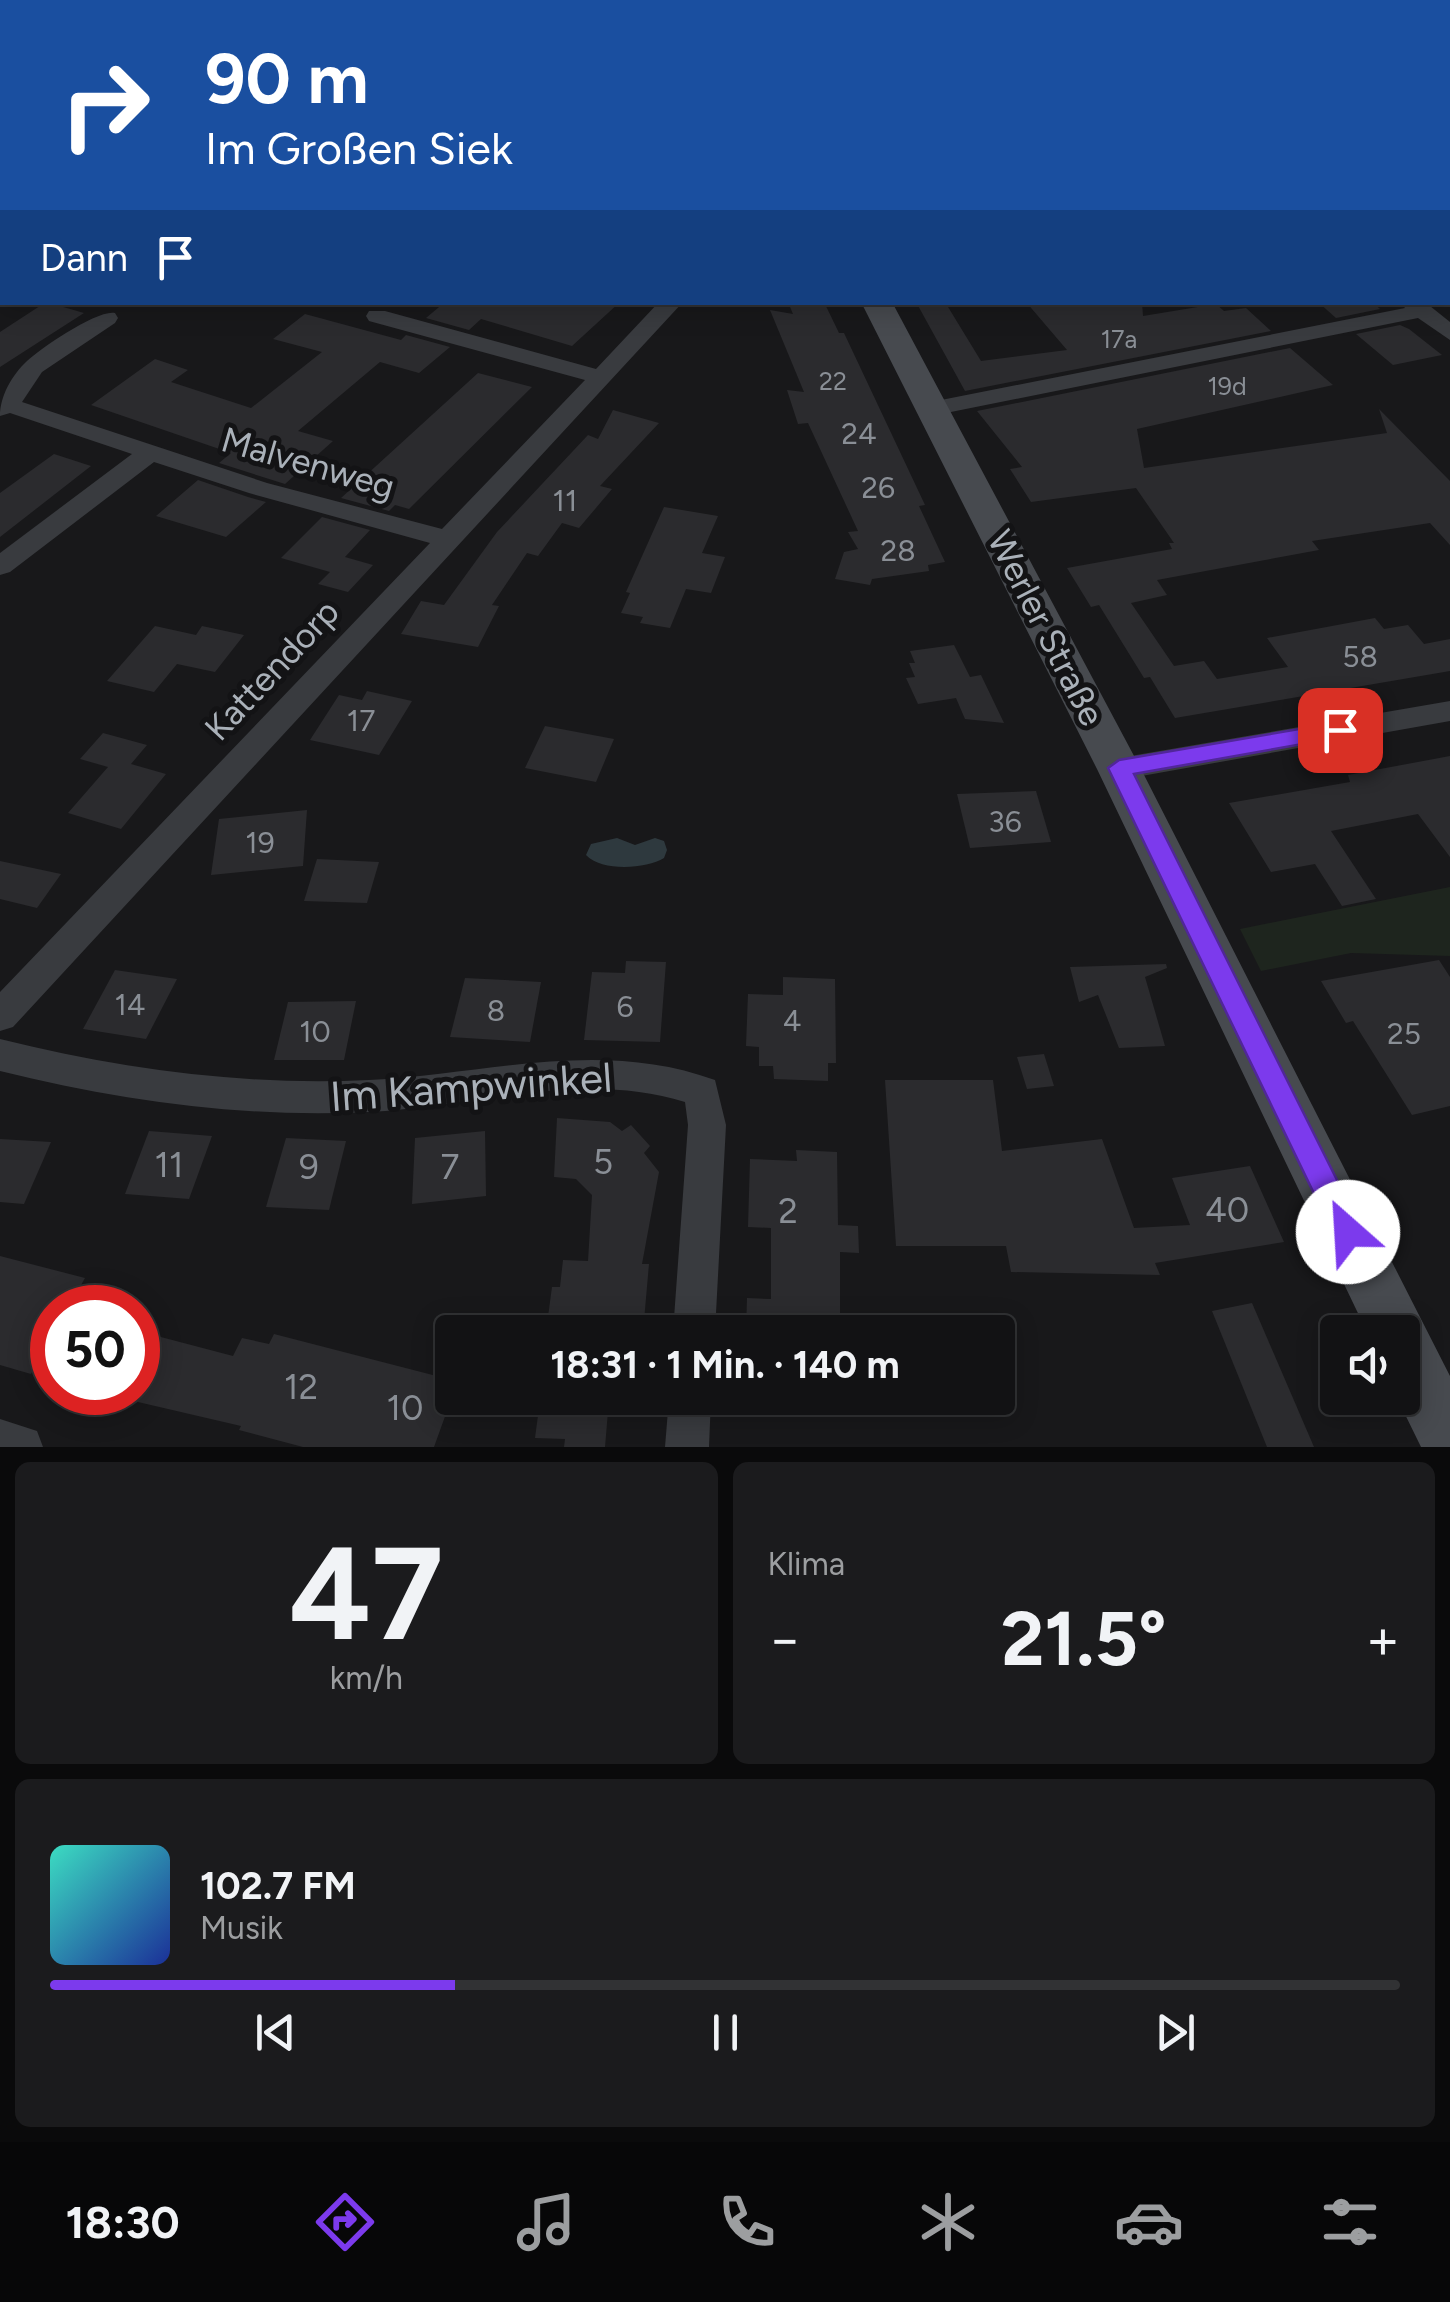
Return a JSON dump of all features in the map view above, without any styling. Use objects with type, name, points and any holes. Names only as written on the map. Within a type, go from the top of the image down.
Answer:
[{"type":"main road","name":"Werler Straße","points":[[878,305],[1119,768],[1389,1315]]},
{"type":"main road","points":[[1420,1380],[1450,1441]]},
{"type":"street","points":[[1227,0],[1236,0]]},
{"type":"street","name":"Kattendorp","points":[[0,1016],[669,305]]},
{"type":"street","points":[[931,409],[1416,307],[1450,332]]},
{"type":"street","points":[[377,316],[599,377]]},
{"type":"street","name":"Malvenweg","points":[[108,318],[34,367],[4,407],[258,488],[446,539]]},
{"type":"street","points":[[0,566],[150,453]]},
{"type":"street","points":[[1119,768],[1450,711]]},
{"type":"street","name":"Im Kampwinkel","points":[[0,1054],[124,1084],[273,1098],[376,1096],[572,1075],[668,1077],[702,1091],[707,1126],[695,1315]]},
{"type":"street","points":[[688,1447],[689,1415]]},
{"type":"street","points":[[0,1441],[21,1447]]},
{"type":"shaded area","points":[[617,838],[635,845],[655,838],[664,841],[667,850],[664,858],[636,866],[602,864],[586,855],[591,844]]},
{"type":"shaded area","points":[[1450,887],[1450,956],[1351,953],[1261,971],[1240,929]]},
{"type":"building","points":[[41,305],[84,313],[0,367],[0,332]]},
{"type":"building","points":[[441,305],[617,305],[572,346],[481,319],[469,330],[426,318]]},
{"type":"building","points":[[789,305],[825,305],[839,333],[844,333],[925,505],[919,506],[945,562],[928,565],[929,571],[872,579],[870,585],[835,579],[844,552],[858,549],[848,532],[858,531],[808,423],[798,424],[787,390],[804,392],[770,310],[793,314]]},
{"type":"building","points":[[918,305],[947,305],[981,361],[1067,350],[1029,305],[1142,305],[1143,316],[1210,305],[1224,311],[1246,308],[1271,331],[965,391]]},
{"type":"building","points":[[1321,305],[1375,305],[1380,309],[1336,318]]},
{"type":"building","points":[[305,314],[401,340],[406,335],[450,347],[419,373],[380,362],[298,431],[333,441],[285,484],[219,463],[231,453],[91,405],[155,359],[188,370],[171,382],[251,408],[322,352],[273,339]]},
{"type":"building","points":[[1400,325],[1442,355],[1393,365],[1356,334]]},
{"type":"building","points":[[1290,348],[1333,385],[1137,429],[1144,468],[1387,433],[1379,409],[1450,481],[1450,545],[1430,523],[1312,541],[1319,550],[1157,580],[1167,595],[1131,603],[1174,666],[1204,661],[1217,679],[1288,667],[1267,638],[1375,618],[1384,629],[1408,625],[1424,644],[1450,639],[1450,671],[1175,718],[1150,677],[1144,678],[1099,605],[1091,607],[1067,568],[1172,549],[1169,543],[1174,543],[1136,488],[1031,502],[1010,469],[1022,467],[977,411]]},
{"type":"building","points":[[478,373],[532,387],[409,509],[395,505],[389,511],[341,498]]},
{"type":"building","points":[[613,410],[659,423],[600,486],[612,489],[579,528],[562,523],[538,556],[527,553],[492,605],[499,606],[478,647],[401,634],[421,601],[444,605],[497,532],[588,435],[598,439]]},
{"type":"building","points":[[54,454],[91,466],[0,537],[0,493]]},
{"type":"building","points":[[198,480],[266,502],[226,537],[156,516]]},
{"type":"building","points":[[664,507],[718,516],[702,553],[725,557],[711,593],[686,589],[670,628],[640,623],[643,617],[621,613],[630,593],[626,592]]},
{"type":"building","points":[[322,517],[370,530],[345,557],[373,565],[348,592],[318,584],[330,572],[281,558]]},
{"type":"building","points":[[155,626],[196,635],[202,626],[244,635],[215,672],[177,664],[154,692],[107,681]]},
{"type":"building","points":[[954,645],[970,677],[981,675],[1004,723],[965,719],[956,698],[918,704],[906,678],[915,677],[909,663],[915,663],[910,651]]},
{"type":"building","points":[[367,691],[412,701],[379,755],[310,740],[339,695],[362,700]]},
{"type":"building","points":[[545,726],[614,739],[596,782],[525,768]]},
{"type":"building","points":[[103,733],[147,745],[131,764],[166,774],[121,829],[68,813],[108,767],[80,759]]},
{"type":"building","points":[[1450,756],[1450,857],[1418,814],[1331,831],[1376,899],[1342,906],[1315,864],[1271,872],[1229,803],[1350,782],[1348,775]]},
{"type":"building","points":[[1036,791],[1051,842],[970,848],[957,794]]},
{"type":"building","points":[[307,810],[303,866],[211,875],[219,819]]},
{"type":"building","points":[[317,859],[379,862],[367,903],[304,901]]},
{"type":"building","points":[[0,861],[61,874],[37,908],[0,899]]},
{"type":"building","points":[[1439,960],[1450,977],[1450,1106],[1412,1115],[1353,1021],[1346,1023],[1321,981]]},
{"type":"building","points":[[626,961],[666,962],[660,1042],[584,1040],[592,972],[625,973]]},
{"type":"building","points":[[1166,964],[1167,968],[1145,977],[1165,1046],[1119,1048],[1098,995],[1079,1002],[1070,967]]},
{"type":"building","points":[[115,970],[177,979],[146,1039],[83,1029]]},
{"type":"building","points":[[783,977],[835,979],[836,1063],[828,1063],[828,1081],[774,1079],[773,1066],[759,1066],[759,1047],[746,1046],[748,994],[783,995]]},
{"type":"building","points":[[465,978],[541,982],[530,1042],[450,1037]]},
{"type":"building","points":[[356,1001],[344,1060],[274,1060],[288,1002]]},
{"type":"building","points":[[1044,1054],[1054,1086],[1027,1089],[1017,1057]]},
{"type":"building","points":[[885,1080],[993,1080],[1002,1151],[1102,1139],[1134,1228],[1190,1225],[1172,1178],[1250,1166],[1284,1242],[1155,1263],[1160,1275],[1011,1272],[1006,1246],[896,1246]]},
{"type":"building","points":[[557,1118],[610,1122],[622,1131],[631,1125],[650,1146],[644,1153],[659,1172],[642,1264],[649,1264],[644,1315],[548,1315],[552,1287],[560,1287],[563,1260],[588,1261],[592,1195],[576,1179],[554,1177]]},
{"type":"building","points":[[149,1131],[212,1136],[189,1199],[125,1194]]},
{"type":"building","points":[[485,1131],[486,1196],[412,1204],[415,1138]]},
{"type":"building","points":[[286,1138],[346,1141],[329,1210],[266,1207]]},
{"type":"building","points":[[0,1139],[51,1142],[24,1204],[0,1202]]},
{"type":"building","points":[[796,1150],[837,1152],[838,1225],[858,1226],[859,1253],[840,1252],[840,1315],[746,1315],[747,1298],[771,1299],[771,1228],[748,1227],[750,1159],[797,1161]]},
{"type":"building","points":[[0,1256],[85,1278],[81,1285],[30,1285],[30,1374],[0,1365]]},
{"type":"building","points":[[1252,1303],[1314,1447],[1267,1447],[1212,1311]]},
{"type":"building","points":[[274,1334],[435,1376],[435,1415],[446,1415],[434,1447],[303,1447],[239,1430],[241,1426],[160,1407],[160,1337],[233,1356],[242,1338],[269,1344]]},
{"type":"building","points":[[538,1415],[608,1415],[605,1447],[564,1447],[565,1439],[535,1438]]},
{"type":"route","points":[[1340,730],[1119,768],[1348,1232]]}]
